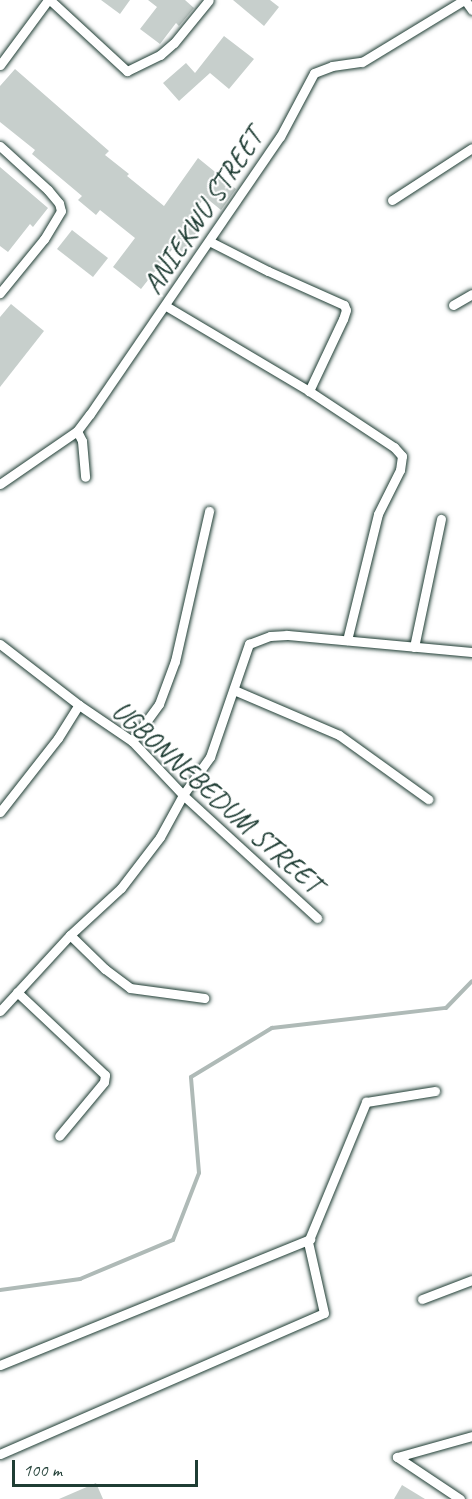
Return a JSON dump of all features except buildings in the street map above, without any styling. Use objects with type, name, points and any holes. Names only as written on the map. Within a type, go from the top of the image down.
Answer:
[{"type":"street","points":[[0,65],[49,0],[127,71],[160,55],[187,28],[209,0]]},
{"type":"street","points":[[465,0],[472,10]]},
{"type":"street","name":"ANIEKWU STREET","points":[[0,484],[77,431],[166,306],[280,137],[314,74],[332,66],[362,62],[465,0]]},
{"type":"street","points":[[0,146],[48,190],[59,203],[61,211],[51,230],[0,293]]},
{"type":"street","points":[[392,200],[472,148]]},
{"type":"street","points":[[209,241],[344,305],[346,310],[343,320],[309,391]]},
{"type":"street","points":[[453,305],[472,294]]},
{"type":"street","points":[[166,306],[309,391],[394,447],[403,460],[378,514],[347,640]]},
{"type":"street","points":[[77,431],[82,441],[85,477]]},
{"type":"street","points":[[132,741],[159,704],[175,661],[209,511]]},
{"type":"street","points":[[414,646],[441,519]]},
{"type":"street","points":[[0,1011],[70,934],[121,888],[160,837],[183,795],[210,757],[245,651],[257,639],[287,636],[472,652]]},
{"type":"street","name":"UGBONNEBEDUM STREET","points":[[0,644],[132,741],[183,795],[317,918]]},
{"type":"street","points":[[234,690],[339,735],[428,799]]},
{"type":"street","points":[[0,812],[58,738],[80,705]]},
{"type":"street","points":[[70,934],[105,969],[130,988],[204,998]]},
{"type":"street","points":[[16,992],[105,1075],[104,1082],[59,1136]]},
{"type":"street","points":[[0,1454],[324,1313],[310,1239],[366,1102],[435,1091]]},
{"type":"street","points":[[0,1365],[310,1239]]},
{"type":"street","points":[[422,1299],[472,1280]]},
{"type":"street","points":[[460,1499],[397,1457],[472,1436]]},
{"type":"waterway","points":[[0,1290],[80,1279],[173,1240],[199,1173],[191,1077],[272,1028],[446,1008],[472,981]]}]
